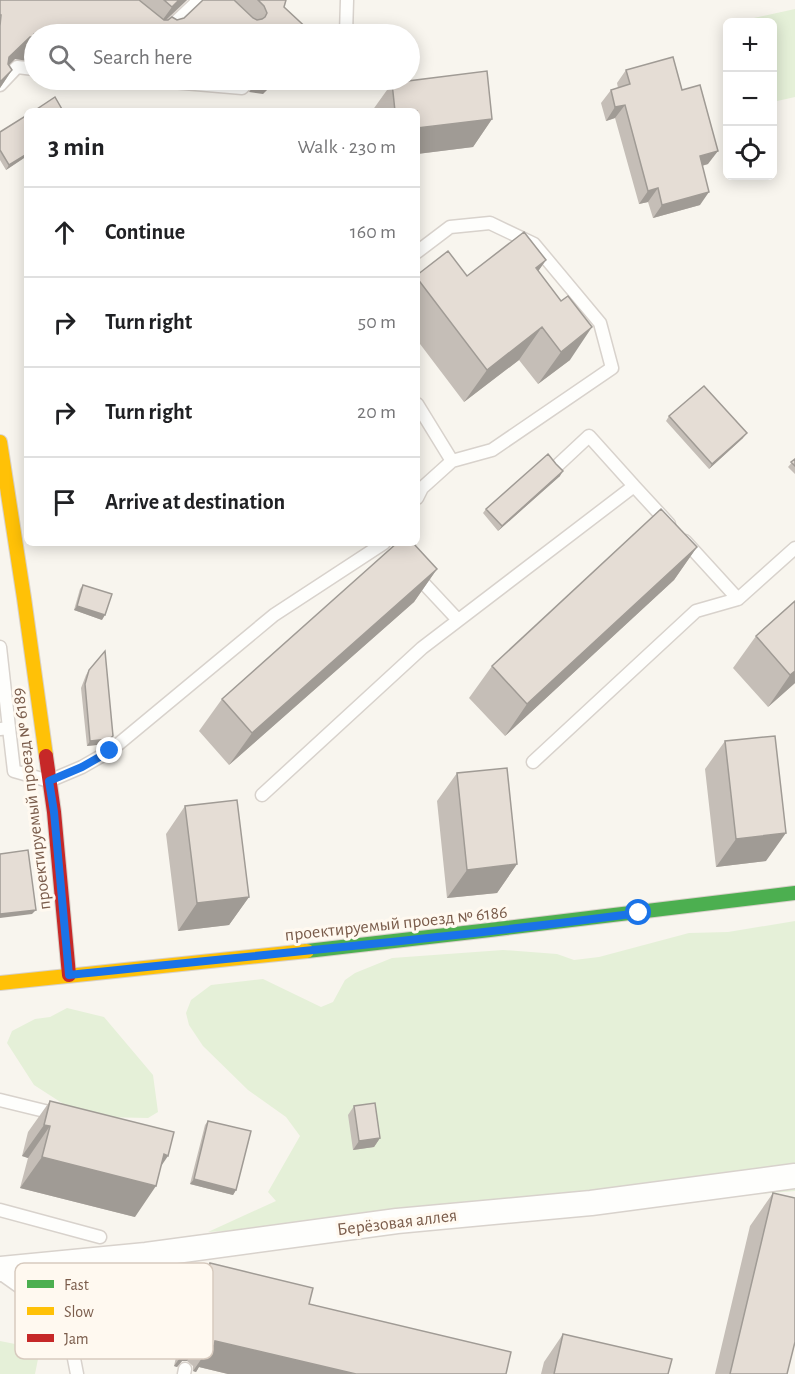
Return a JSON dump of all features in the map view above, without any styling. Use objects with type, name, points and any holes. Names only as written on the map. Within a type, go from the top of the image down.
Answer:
[{"type":"street","name":"проектируемый проезд № 6189","points":[[0,442],[54,812],[69,975]]},
{"type":"street","name":"проектируемый проезд № 6186","points":[[0,983],[544,925],[795,893]]},
{"type":"street","name":"Берёзовая аллея","points":[[63,1263],[146,1255],[397,1221],[591,1203],[795,1176]]},
{"type":"street","name":"Берёзовая аллея","points":[[0,1269],[15,1268]]},
{"type":"lane","points":[[174,24],[199,0]]},
{"type":"lane","points":[[346,24],[347,0]]},
{"type":"lane","points":[[0,85],[17,67],[24,68]]},
{"type":"lane","points":[[420,250],[450,227],[490,223],[534,244],[600,323],[612,368],[492,450],[452,461],[420,492]]},
{"type":"lane","points":[[420,409],[452,461]]},
{"type":"lane","points":[[558,464],[589,436],[738,599]]},
{"type":"lane","points":[[262,795],[422,648],[634,486]]},
{"type":"lane","points":[[0,647],[4,729],[14,771],[49,781],[82,767],[110,751],[274,615],[388,546]]},
{"type":"lane","points":[[532,762],[696,611],[738,599],[795,548]]},
{"type":"lane","points":[[410,569],[458,620]]},
{"type":"lane","points":[[0,1100],[67,1117]]},
{"type":"lane","points":[[0,1210],[100,1237]]},
{"type":"lane","points":[[0,1274],[15,1284]]},
{"type":"lane","points":[[74,1359],[77,1374]]},
{"type":"green space","points":[[795,9],[795,97],[777,101],[777,18],[754,18]]},
{"type":"green space","points":[[795,921],[795,1191],[635,1207],[208,1232],[276,1201],[268,1192],[300,1136],[286,1117],[248,1090],[203,1046],[189,1025],[186,1013],[191,1000],[211,985],[263,979],[321,1007],[333,1002],[345,980],[355,973],[392,958],[503,950],[557,954],[574,960],[599,957],[689,933],[728,932]]},
{"type":"green space","points":[[67,1008],[104,1017],[153,1075],[158,1112],[148,1118],[100,1117],[65,1105],[34,1085],[7,1043],[12,1031],[35,1019],[50,1017]]},
{"type":"green space","points":[[0,1341],[15,1344],[15,1359],[38,1359],[35,1374],[0,1374]]},
{"type":"building","points":[[0,0],[139,0],[164,20],[172,17],[177,20],[184,18],[203,0],[234,0],[257,20],[265,17],[267,13],[258,0],[286,0],[284,7],[302,24],[24,24],[24,43],[9,57],[8,64],[12,70],[0,82]]},
{"type":"building","points":[[164,0],[179,0],[172,7]]},
{"type":"building","points":[[673,57],[682,90],[700,85],[718,151],[700,156],[709,192],[662,205],[658,188],[648,191],[625,105],[615,107],[611,90],[630,84],[626,70]]},
{"type":"building","points":[[487,71],[492,119],[420,128],[420,108],[395,108],[393,90],[420,90],[420,79]]},
{"type":"building","points":[[55,97],[61,108],[38,108]]},
{"type":"building","points":[[24,117],[24,156],[9,165],[0,150],[0,132]]},
{"type":"building","points":[[524,232],[546,260],[536,268],[561,301],[568,296],[592,327],[561,352],[542,327],[487,370],[420,282],[420,273],[448,251],[467,276]]},
{"type":"building","points":[[704,386],[747,433],[712,464],[669,416]]},
{"type":"building","points":[[548,454],[563,471],[502,526],[486,509]]},
{"type":"building","points":[[661,509],[697,547],[527,704],[492,666]]},
{"type":"building","points":[[394,546],[416,546],[437,569],[252,733],[222,699]]},
{"type":"building","points":[[83,585],[112,594],[105,615],[77,606]]},
{"type":"building","points":[[795,601],[795,671],[790,675],[756,636]]},
{"type":"building","points":[[105,651],[113,736],[109,739],[90,741],[85,684],[89,670]]},
{"type":"building","points":[[775,736],[786,833],[736,839],[725,741]]},
{"type":"building","points":[[507,768],[517,864],[467,870],[457,773]]},
{"type":"building","points":[[237,800],[249,897],[197,903],[185,806]]},
{"type":"building","points":[[28,850],[36,910],[0,914],[0,854]]},
{"type":"building","points":[[50,1101],[174,1132],[168,1156],[164,1154],[156,1186],[42,1157],[50,1126],[44,1125]]},
{"type":"building","points":[[375,1103],[380,1138],[359,1141],[354,1106]]},
{"type":"building","points":[[208,1121],[251,1131],[236,1190],[194,1179]]},
{"type":"building","points":[[773,1193],[795,1198],[795,1342],[787,1374],[730,1374]]},
{"type":"building","points":[[213,1264],[313,1288],[309,1304],[511,1352],[506,1374],[356,1374],[215,1341],[214,1346]]},
{"type":"building","points":[[563,1334],[672,1359],[668,1374],[554,1374]]},
{"type":"traffic: fast","points":[[307,951],[795,893]]},
{"type":"traffic: slow","points":[[0,442],[46,756]]},
{"type":"traffic: slow","points":[[0,983],[307,951]]},
{"type":"traffic: jam","points":[[46,756],[54,812],[69,975]]},
{"type":"route","points":[[110,751],[82,767],[49,781],[69,975],[308,951],[639,913]]}]
